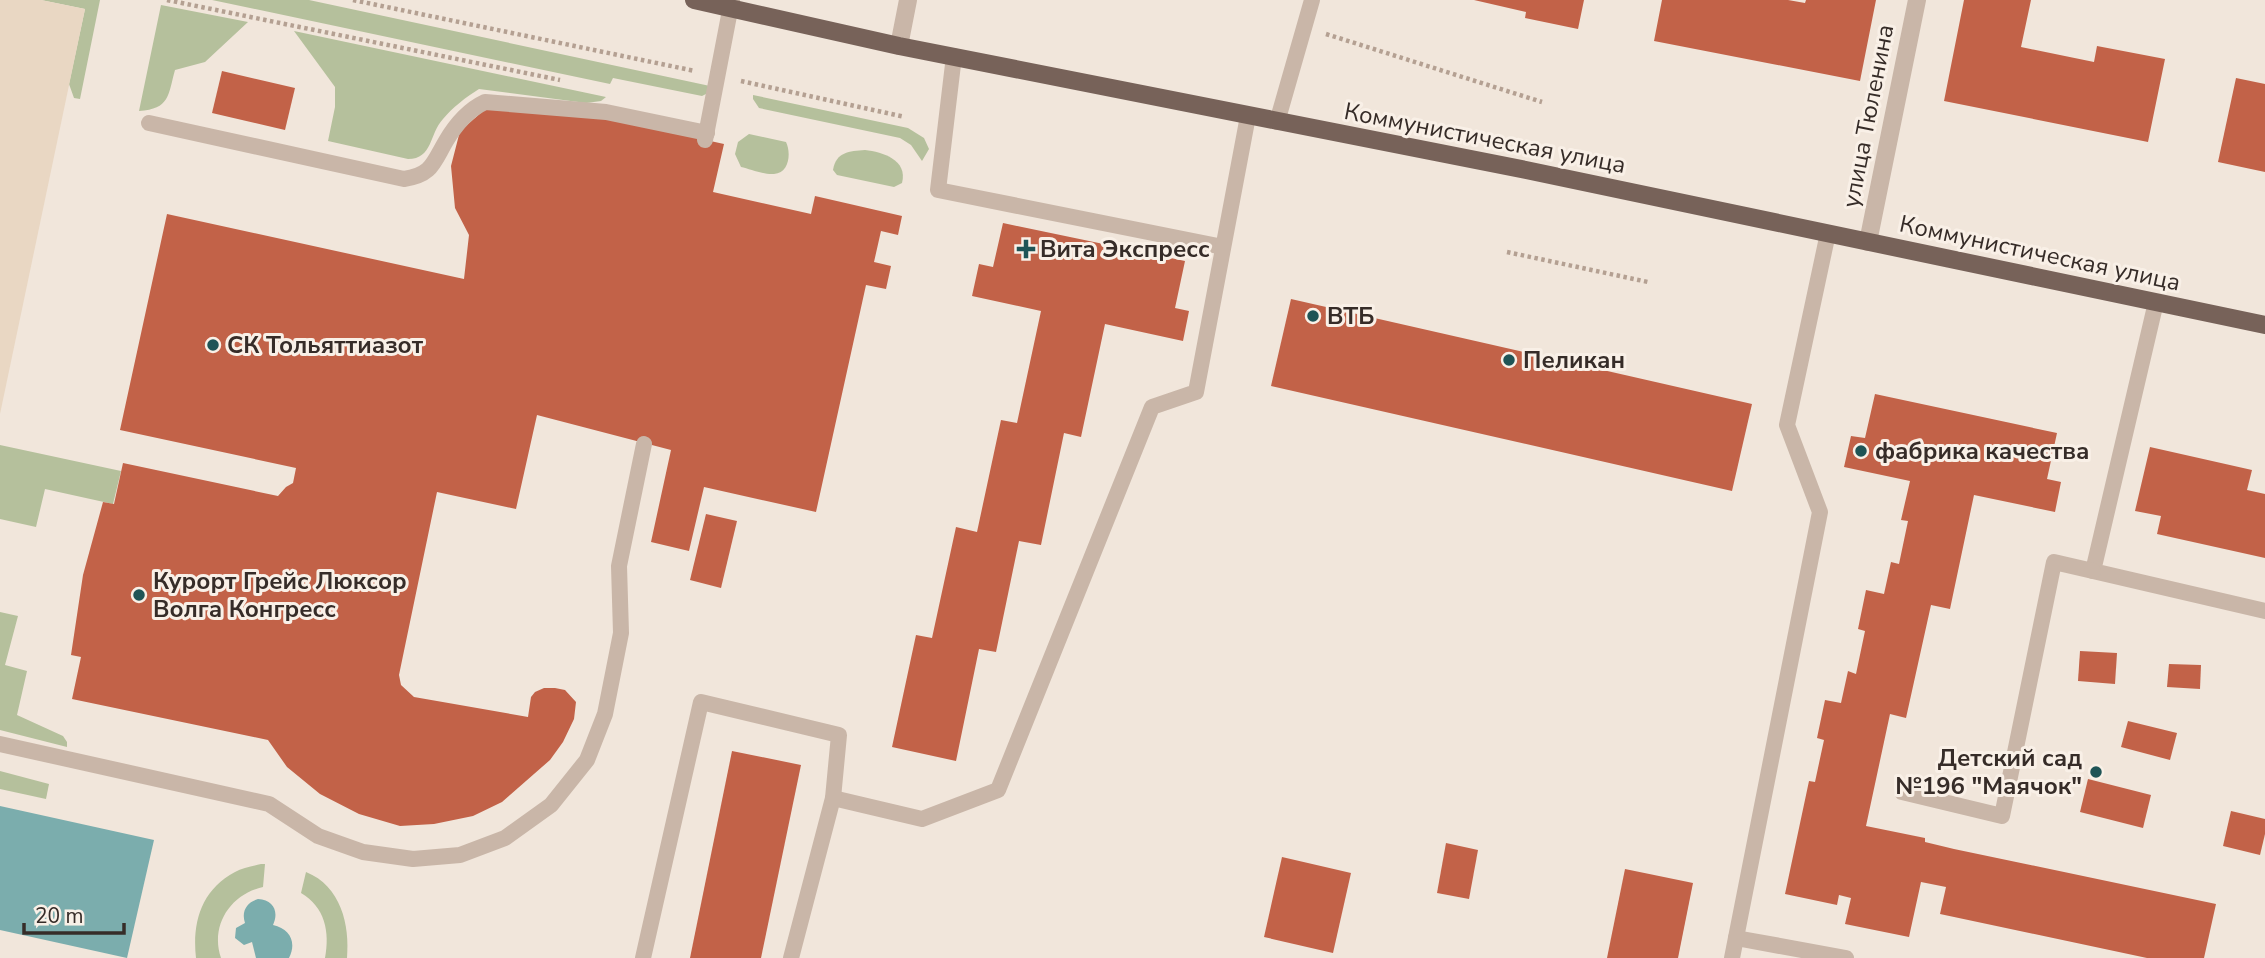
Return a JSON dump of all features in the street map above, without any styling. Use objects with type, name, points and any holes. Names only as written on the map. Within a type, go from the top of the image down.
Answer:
[{"type":"main road","name":"Коммунистическая улица","points":[[694,0],[731,4],[900,46],[1526,170],[2265,325]]},
{"type":"street","points":[[900,46],[908,0]]},
{"type":"street","name":"улица Тюленина","points":[[1868,242],[1917,0]]},
{"type":"lane","points":[[1277,122],[1312,0]]},
{"type":"lane","points":[[149,123],[404,179],[418,177],[432,168],[447,139],[470,110],[485,102],[606,112],[706,136],[731,4]]},
{"type":"lane","points":[[954,56],[939,190],[1223,247]]},
{"type":"lane","points":[[833,798],[922,820],[998,790],[1152,407],[1196,392],[1248,116]]},
{"type":"lane","points":[[1732,958],[1820,512],[1787,425],[1828,233]]},
{"type":"lane","points":[[2093,571],[2156,302]]},
{"type":"lane","points":[[0,744],[269,804],[318,836],[363,852],[413,859],[460,855],[505,838],[551,806],[587,760],[605,714],[621,634],[619,566],[644,444]]},
{"type":"lane","points":[[1902,792],[2002,816],[2054,562],[2265,611]]},
{"type":"lane","points":[[643,958],[701,702],[839,735],[833,798],[791,958]]},
{"type":"lane","points":[[1736,938],[1846,958]]},
{"type":"path","points":[[167,0],[568,82]]},
{"type":"path","points":[[353,0],[718,75],[905,117]]},
{"type":"path","points":[[1304,27],[1542,102]]},
{"type":"path","points":[[1507,253],[1648,282]]},
{"type":"green space","points":[[41,0],[100,0],[80,99],[74,98],[69,84],[85,9]]},
{"type":"green space","points":[[212,0],[309,0],[710,86],[702,96],[613,78],[610,84]]},
{"type":"green space","points":[[161,5],[248,22],[205,62],[175,70],[169,93],[162,104],[139,111]]},
{"type":"green space","points":[[294,31],[606,97],[601,101],[586,103],[479,89],[443,119],[422,155],[408,159],[328,141],[335,107],[335,87]]},
{"type":"green space","points":[[753,95],[908,128],[924,138],[929,149],[922,161],[911,145],[900,138],[759,108]]},
{"type":"green space","points":[[749,134],[786,142],[789,156],[783,170],[770,174],[741,167],[735,154],[738,142]]},
{"type":"green space","points":[[865,150],[886,155],[898,163],[903,175],[902,183],[894,187],[837,175],[833,170],[840,156]]},
{"type":"green space","points":[[0,445],[121,471],[113,504],[45,489],[36,527],[0,519]]},
{"type":"green space","points":[[0,612],[18,616],[5,665],[27,671],[17,715],[63,736],[67,747],[0,730]]},
{"type":"green space","points":[[0,771],[49,784],[46,799],[0,789]]},
{"type":"green space","points":[[265,864],[263,887],[241,897],[225,913],[218,934],[221,958],[196,958],[198,920],[207,898],[223,879],[244,868]]},
{"type":"green space","points":[[306,872],[328,887],[341,908],[347,933],[347,958],[325,958],[327,939],[324,921],[316,905],[301,893]]},
{"type":"shaded area","points":[[0,0],[41,0],[85,9],[0,414]]},
{"type":"water","points":[[0,806],[154,840],[127,958],[0,930]]},
{"type":"water","points":[[258,899],[271,904],[275,911],[273,925],[288,933],[292,942],[289,958],[256,958],[252,942],[244,945],[235,938],[236,928],[245,923],[246,908]]},
{"type":"building","points":[[1474,0],[1584,0],[1578,29],[1525,18],[1526,12]]},
{"type":"building","points":[[1662,0],[1788,0],[1805,3],[1806,0],[1876,0],[1860,81],[1654,41]]},
{"type":"building","points":[[1964,0],[2031,0],[2021,47],[2094,62],[2097,46],[2165,59],[2148,142],[1944,101]]},
{"type":"building","points":[[222,71],[295,88],[285,130],[212,113]]},
{"type":"building","points":[[2236,78],[2265,84],[2265,172],[2218,162]]},
{"type":"building","points":[[490,105],[606,118],[724,144],[713,192],[811,214],[815,196],[902,216],[898,235],[881,231],[874,262],[891,266],[886,289],[866,285],[816,512],[704,487],[689,551],[651,542],[671,450],[537,415],[516,509],[437,492],[399,675],[401,685],[414,697],[528,717],[531,697],[544,688],[565,690],[576,702],[574,719],[563,742],[550,760],[502,802],[473,816],[434,824],[400,826],[359,814],[320,794],[287,767],[268,740],[72,699],[81,657],[71,655],[83,575],[103,502],[114,504],[123,463],[278,496],[293,483],[296,468],[120,430],[167,214],[464,279],[469,235],[455,208],[451,166],[460,131]]},
{"type":"building","points":[[1003,223],[1185,261],[1175,308],[1189,311],[1183,341],[1105,324],[1081,437],[1064,433],[1041,545],[1019,541],[996,652],[979,649],[956,761],[892,747],[916,635],[932,638],[956,527],[977,532],[1001,420],[1017,423],[1041,311],[972,296],[979,264],[993,267]]},
{"type":"building","points":[[1291,299],[1752,404],[1732,491],[1271,386]]},
{"type":"building","points":[[1875,394],[2057,433],[2047,479],[2061,482],[2055,512],[1974,495],[1950,609],[1931,605],[1906,718],[1890,714],[1866,826],[1925,838],[1925,842],[1954,849],[2216,904],[2204,958],[2147,958],[1940,914],[1946,887],[1921,882],[1909,937],[1845,924],[1851,898],[1839,895],[1837,905],[1785,894],[1809,781],[1815,782],[1824,740],[1817,738],[1825,700],[1841,703],[1848,671],[1856,674],[1865,631],[1858,629],[1866,590],[1884,594],[1891,562],[1899,564],[1908,521],[1901,520],[1910,481],[1844,467],[1851,436],[1865,438]]},
{"type":"building","points":[[2150,447],[2252,470],[2247,490],[2265,494],[2265,558],[2157,534],[2161,516],[2135,511]]},
{"type":"building","points":[[706,514],[737,521],[721,588],[690,580]]},
{"type":"building","points":[[2080,651],[2117,653],[2115,684],[2078,681]]},
{"type":"building","points":[[2169,664],[2201,665],[2200,689],[2167,687]]},
{"type":"building","points":[[2128,721],[2177,733],[2170,760],[2121,747]]},
{"type":"building","points":[[732,751],[801,765],[761,958],[690,958]]},
{"type":"building","points":[[2088,779],[2151,795],[2143,828],[2080,812]]},
{"type":"building","points":[[2231,811],[2265,819],[2260,855],[2223,846]]},
{"type":"building","points":[[1446,843],[1478,850],[1469,899],[1437,893]]},
{"type":"building","points":[[1282,857],[1351,873],[1333,953],[1264,937]]},
{"type":"building","points":[[1625,869],[1693,883],[1678,958],[1607,958]]},
{"type":"place","name":"Вита Экспресс","points":[[1026,249]]},
{"type":"place","name":"ВТБ","points":[[1313,316]]},
{"type":"place","name":"СК Тольяттиазот","points":[[213,345]]},
{"type":"place","name":"Пеликан","points":[[1509,360]]},
{"type":"place","name":"фабрика качества","points":[[1861,451]]},
{"type":"place","name":"Курорт Грейс Люксор Волга Конгресс","points":[[139,595]]},
{"type":"place","name":"Детский сад №196 \"Маячок\"","points":[[2096,772]]}]
